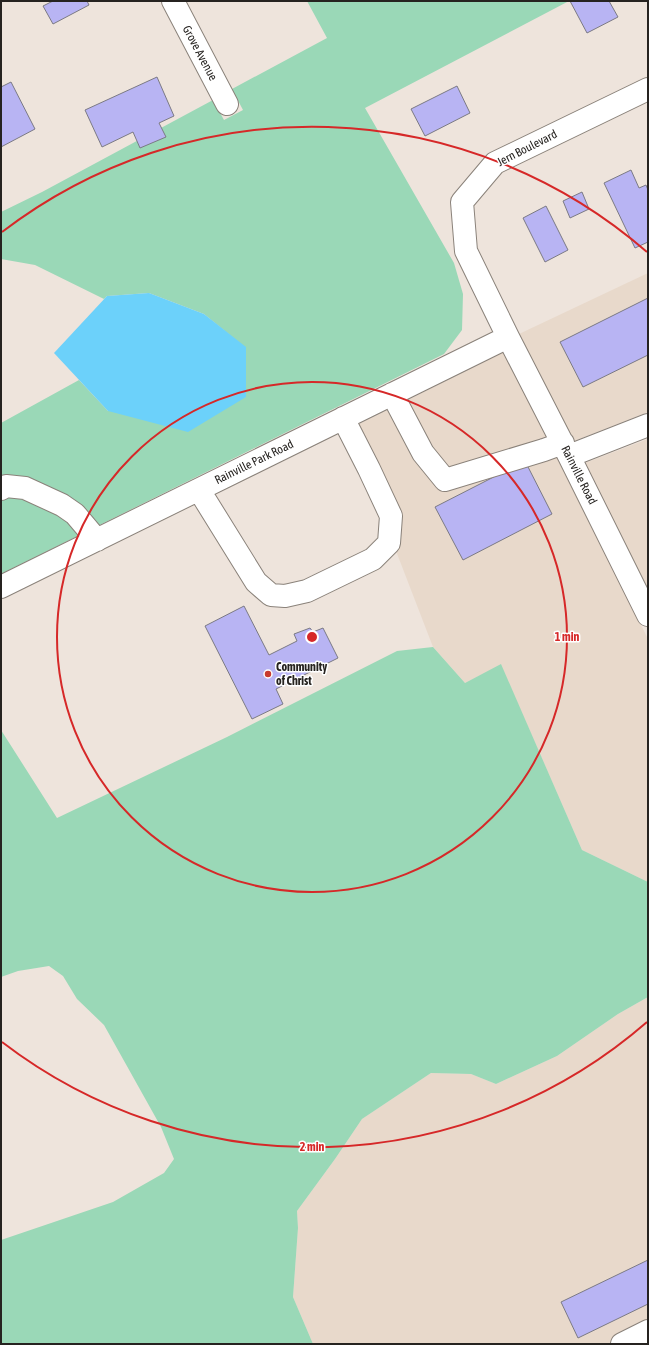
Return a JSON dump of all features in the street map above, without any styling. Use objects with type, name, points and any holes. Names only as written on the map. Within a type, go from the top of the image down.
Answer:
[{"type":"street","name":"Grove Avenue","points":[[173,1],[228,104]]},
{"type":"street","name":"Jern Boulevard","points":[[508,337],[466,251],[462,202],[495,163],[648,89]]},
{"type":"street","name":"Rainville Park Road","points":[[1,588],[508,337]]},
{"type":"street","name":"Rainville Road","points":[[508,337],[566,449],[648,615]]},
{"type":"street","points":[[392,394],[423,454],[445,480],[544,450],[566,449],[648,425]]},
{"type":"street","points":[[198,490],[256,582],[271,595],[285,596],[307,591],[373,559],[389,543],[391,516],[369,468],[343,418]]},
{"type":"street","points":[[1,489],[6,486],[25,488],[62,505],[76,514],[96,540]]},
{"type":"street","points":[[622,1344],[648,1331]]},
{"type":"shaded area","points":[[648,273],[648,412],[574,441],[519,334]]},
{"type":"shaded area","points":[[504,352],[648,639],[648,882],[582,850],[501,665],[465,683],[433,647],[349,429]]},
{"type":"shaded area","points":[[648,439],[648,590],[585,463]]},
{"type":"shaded area","points":[[648,997],[648,1344],[313,1344],[293,1297],[298,1228],[297,1211],[362,1119],[431,1073],[471,1074],[496,1084],[557,1056],[618,1014]]},
{"type":"green space","points":[[307,1],[569,1],[365,108],[454,263],[463,294],[462,330],[444,354],[1,574],[1,423],[79,380],[108,411],[246,397],[246,348],[204,314],[149,293],[107,296],[104,299],[35,265],[1,259],[1,212],[42,192],[213,100],[224,120],[243,110],[232,89],[327,38]]},
{"type":"green space","points":[[433,647],[465,683],[501,664],[582,850],[648,882],[648,997],[618,1014],[557,1056],[496,1084],[471,1074],[431,1073],[362,1119],[297,1211],[298,1228],[293,1297],[313,1344],[1,1344],[1,1240],[113,1202],[164,1173],[174,1159],[161,1127],[104,1025],[77,999],[63,976],[49,966],[18,971],[1,977],[1,730],[57,818],[227,737],[397,651]]},
{"type":"water","points":[[149,293],[204,314],[246,347],[246,397],[188,432],[108,411],[54,353],[107,296]]},
{"type":"building","points":[[53,1],[87,1],[89,5],[53,24],[43,6]]},
{"type":"building","points":[[570,1],[609,1],[618,17],[587,33]]},
{"type":"building","points":[[157,77],[174,116],[159,123],[166,137],[140,148],[133,132],[102,147],[85,110]]},
{"type":"building","points":[[11,82],[35,129],[1,147],[1,87]]},
{"type":"building","points":[[457,86],[470,113],[425,136],[411,109]]},
{"type":"building","points":[[631,170],[639,188],[646,185],[648,190],[648,242],[635,248],[604,183]]},
{"type":"building","points":[[582,192],[589,209],[570,218],[563,201]]},
{"type":"building","points":[[546,206],[568,250],[545,262],[523,218]]},
{"type":"building","points":[[648,298],[648,355],[583,387],[560,342]]},
{"type":"building","points":[[525,461],[552,514],[463,560],[435,507]]},
{"type":"building","name":"Community of Christ","points":[[244,606],[269,655],[297,641],[294,634],[310,628],[313,632],[323,628],[338,658],[276,689],[283,704],[252,719],[205,626]]},
{"type":"building","points":[[648,1260],[648,1304],[578,1338],[561,1302]]},
{"type":"place","name":"Community of Christ","points":[[268,674]]}]
